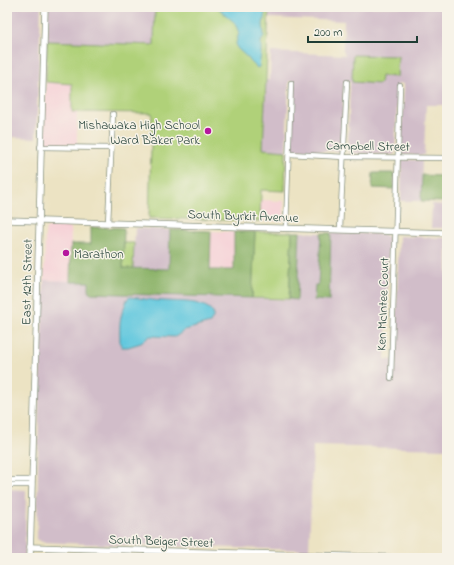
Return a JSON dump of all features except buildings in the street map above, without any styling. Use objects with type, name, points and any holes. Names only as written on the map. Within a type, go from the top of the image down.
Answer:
[{"type":"street","name":"East 12th Street","points":[[30,558],[45,7]]},
{"type":"street","points":[[340,229],[347,82]]},
{"type":"street","points":[[286,228],[291,83]]},
{"type":"street","name":"Ken McIntee Court","points":[[391,378],[400,85]]},
{"type":"street","points":[[108,223],[113,114]]},
{"type":"street","points":[[40,147],[111,148]]},
{"type":"street","name":"Campbell Street","points":[[289,154],[447,158]]},
{"type":"street","points":[[447,210],[447,233]]},
{"type":"street","name":"South Byrkit Avenue","points":[[7,220],[447,233]]},
{"type":"street","points":[[7,480],[32,483]]},
{"type":"street","points":[[7,485],[32,483]]},
{"type":"street","name":"South Beiger Street","points":[[30,547],[278,556],[410,558]]},
{"type":"shaded area","points":[[7,7],[41,7],[36,138],[7,137]]},
{"type":"shaded area","points":[[48,7],[155,7],[154,45],[47,41]]},
{"type":"shaded area","points":[[269,7],[447,7],[447,105],[426,105],[424,155],[403,155],[401,152],[404,84],[398,83],[395,153],[393,155],[349,153],[350,82],[344,82],[341,151],[291,150],[293,81],[289,81],[286,151],[263,150],[266,80],[270,80],[271,52],[345,55],[343,50],[344,21],[268,18]],"holes":[[[353,55],[398,56],[381,76],[380,84],[352,82]]]},
{"type":"shaded area","points":[[46,82],[73,84],[72,112],[77,112],[77,144],[46,144],[44,142]]},
{"type":"shaded area","points":[[422,160],[421,201],[401,201],[402,161]]},
{"type":"shaded area","points":[[261,200],[284,201],[284,221],[260,221]]},
{"type":"shaded area","points":[[432,204],[445,205],[445,227],[431,228]]},
{"type":"shaded area","points":[[55,225],[71,227],[70,282],[44,280],[46,228]]},
{"type":"shaded area","points":[[135,228],[170,230],[169,269],[133,269]]},
{"type":"shaded area","points":[[211,231],[234,232],[234,270],[210,270]]},
{"type":"shaded area","points":[[300,232],[321,233],[318,285],[315,285],[329,301],[331,233],[382,234],[389,238],[385,359],[395,360],[399,236],[447,238],[447,449],[313,446],[309,550],[87,544],[42,542],[37,539],[39,401],[44,280],[90,282],[90,293],[297,300]]},
{"type":"shaded area","points":[[7,489],[26,490],[25,558],[7,558]]},
{"type":"green space","name":"Mishawaka High School Ward Baker Park","points":[[155,7],[269,7],[263,149],[286,151],[285,191],[261,190],[260,221],[149,218],[152,113],[72,112],[72,84],[46,82],[47,41],[154,45]]},
{"type":"green space","points":[[353,55],[398,56],[397,77],[381,76],[380,84],[352,82]]},
{"type":"green space","points":[[373,173],[394,173],[394,189],[372,188]]},
{"type":"green space","points":[[422,175],[446,176],[445,202],[421,201]]},
{"type":"green space","points":[[91,227],[124,228],[123,268],[169,269],[170,230],[211,231],[210,270],[234,270],[234,232],[255,232],[252,298],[89,293],[89,282],[70,282],[71,244],[91,244]]},
{"type":"green space","points":[[255,232],[292,232],[289,299],[252,298]]},
{"type":"green space","points":[[292,232],[300,232],[297,300],[289,299]]},
{"type":"green space","points":[[321,233],[331,233],[329,301],[314,300],[315,285],[318,285]]},
{"type":"green space","points":[[124,243],[134,243],[133,269],[123,268]]},
{"type":"water","points":[[219,9],[260,9],[264,11],[264,36],[261,42],[259,67],[257,68],[237,48],[236,43],[239,33],[237,28],[234,22]]},
{"type":"water","points":[[130,297],[203,305],[213,312],[213,318],[210,323],[185,330],[175,337],[150,336],[141,343],[128,347],[122,347],[120,343],[120,320],[127,299]]},
{"type":"place","name":"Mishawaka High School Ward Baker Park","points":[[208,131]]},
{"type":"place","name":"Marathon","points":[[66,253]]}]
